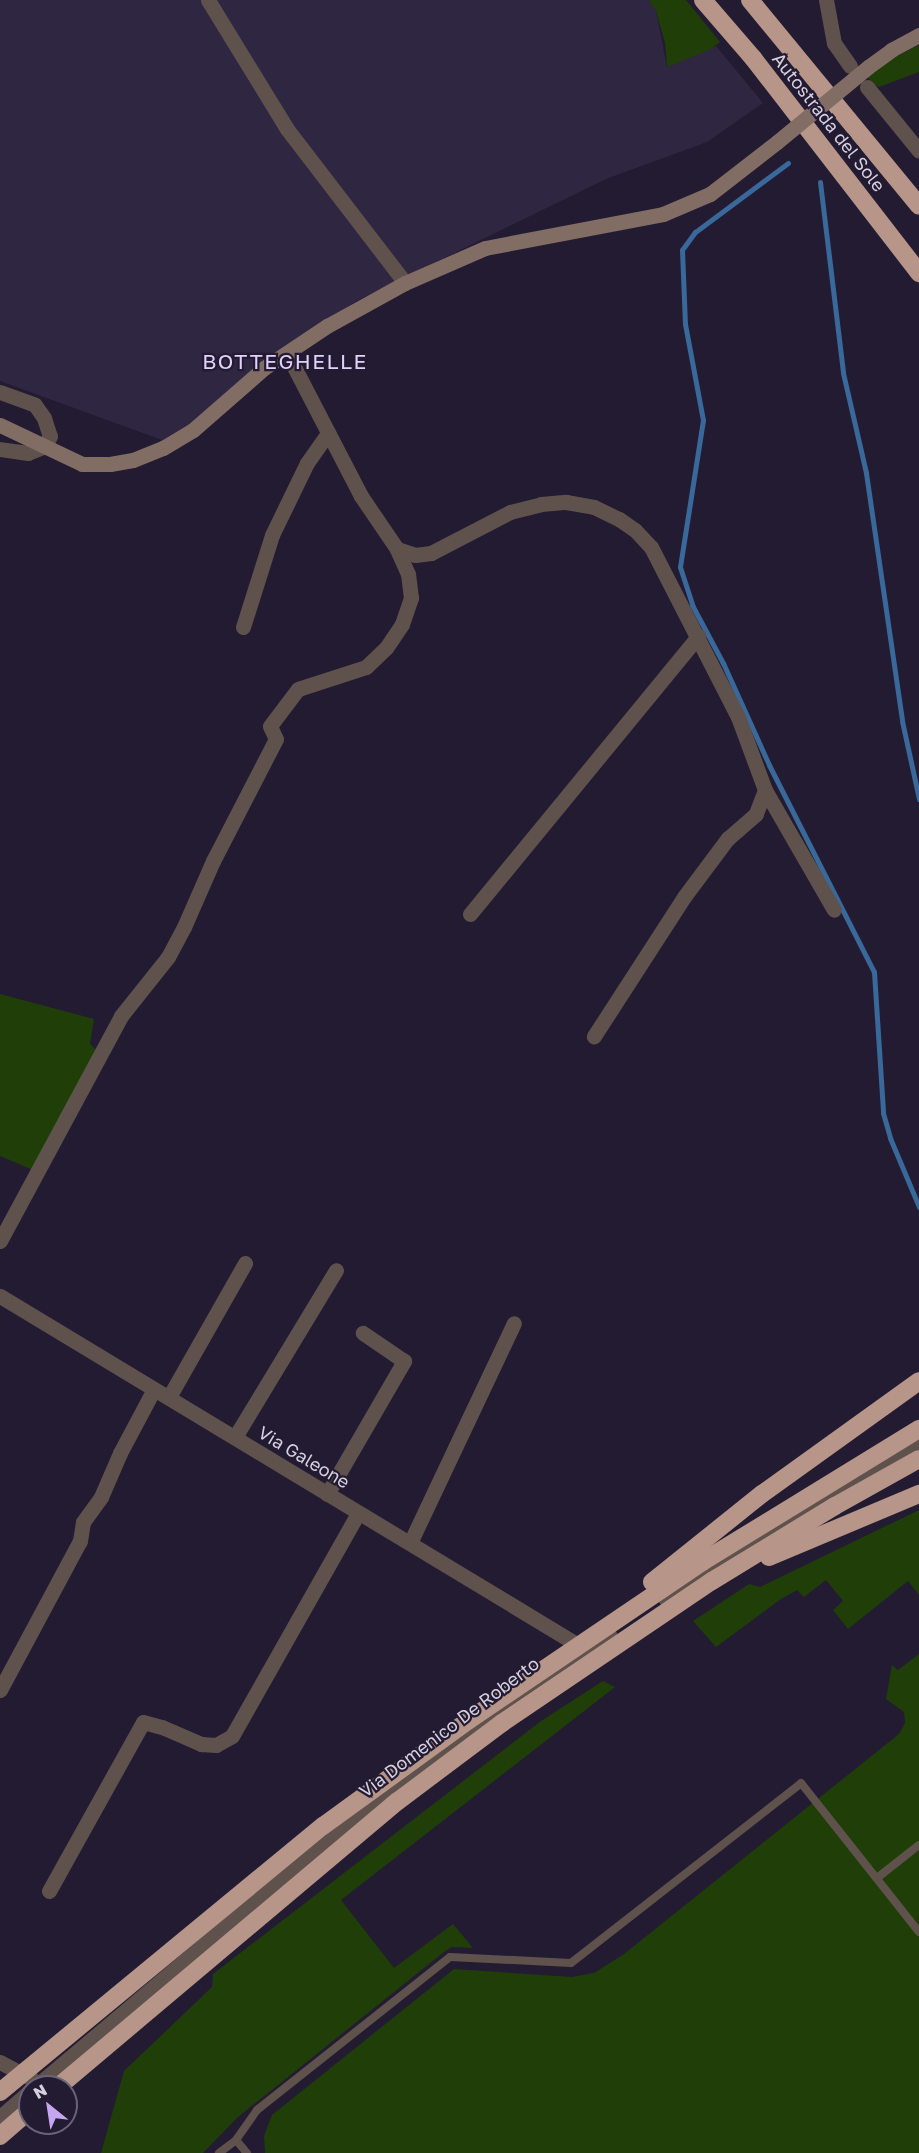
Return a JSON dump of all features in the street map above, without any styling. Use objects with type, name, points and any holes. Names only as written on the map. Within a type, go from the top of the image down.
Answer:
[{"type":"highway","name":"Autostrada del Sole","points":[[704,0],[753,58],[919,273]]},
{"type":"highway","name":"Autostrada del Sole","points":[[750,0],[919,206]]},
{"type":"highway","points":[[546,1666],[762,1494],[919,1381]]},
{"type":"highway","points":[[865,1461],[919,1418]]},
{"type":"highway","points":[[0,2092],[323,1826],[546,1666],[702,1562],[919,1429]]},
{"type":"highway","points":[[56,2075],[398,1801],[502,1723],[712,1581],[919,1459]]},
{"type":"highway","points":[[712,1581],[919,1494]]},
{"type":"highway","points":[[0,2136],[18,2120]]},
{"type":"street","points":[[208,0],[287,129],[405,283]]},
{"type":"street","points":[[826,0],[834,43],[850,66]]},
{"type":"street","points":[[0,425],[82,464],[110,464],[133,460],[163,448],[193,430],[264,368],[327,326],[405,283],[485,248],[663,214],[710,194],[868,67],[891,50],[919,35]]},
{"type":"street","points":[[867,87],[919,151]]},
{"type":"street","points":[[0,1241],[121,1016],[168,957],[184,927],[213,861],[276,739],[270,726],[298,689],[366,667],[386,648],[402,624],[411,597],[408,574],[397,549],[361,496],[287,353]]},
{"type":"street","points":[[0,392],[35,405],[50,431],[45,446],[28,453],[0,449]]},
{"type":"street","points":[[243,627],[272,535],[307,463],[328,433]]},
{"type":"street","points":[[397,549],[415,555],[432,553],[510,512],[541,504],[566,502],[594,507],[635,530],[651,547],[698,636],[738,717],[765,790],[834,910]]},
{"type":"street","points":[[470,914],[698,636]]},
{"type":"street","points":[[594,1036],[684,897],[728,838],[756,814],[765,790]]},
{"type":"street","points":[[169,1397],[245,1263]]},
{"type":"street","points":[[235,1437],[336,1270]]},
{"type":"street","name":"Via Galeone","points":[[0,1296],[588,1651]]},
{"type":"street","points":[[410,1543],[514,1323]]},
{"type":"street","points":[[327,1494],[404,1361],[363,1333]]},
{"type":"street","points":[[0,1690],[80,1541],[83,1522],[101,1497],[120,1453],[154,1389]]},
{"type":"street","name":"Via Domenico De Roberto","points":[[55,2075],[333,1838],[529,1691],[667,1596],[838,1490],[919,1445]]},
{"type":"street","points":[[50,1891],[143,1722],[162,1727],[201,1744],[216,1745],[232,1736],[358,1512]]},
{"type":"street","points":[[0,2062],[21,2075]]},
{"type":"street","name":"Via Domenico De Roberto","points":[[0,2117],[18,2104]]},
{"type":"lane","points":[[219,2153],[236,2140],[257,2110],[450,1957],[571,1963],[801,1783],[919,1932]]},
{"type":"lane","points":[[877,1878],[919,1845]]},
{"type":"lane","points":[[236,2140],[247,2153]]},
{"type":"shaded area","points":[[0,0],[649,0],[656,11],[667,67],[716,46],[763,103],[707,142],[606,179],[358,300],[272,355],[192,423],[162,440],[0,381]]},
{"type":"green space","points":[[649,0],[686,0],[720,42],[711,49],[667,67],[665,43],[656,11]]},
{"type":"green space","points":[[919,45],[919,72],[879,87],[872,84],[868,77],[870,70]]},
{"type":"green space","points":[[0,994],[94,1019],[90,1044],[97,1051],[33,1170],[0,1156]]},
{"type":"green space","points":[[919,1510],[919,1595],[908,1581],[848,1629],[833,1610],[843,1601],[826,1580],[804,1597],[797,1590],[781,1599],[716,1647],[693,1621],[749,1584],[760,1587]]},
{"type":"green space","points":[[919,1654],[919,2153],[265,2153],[264,2136],[272,2115],[454,1969],[572,1977],[594,1973],[624,1954],[899,1734],[905,1723],[904,1712],[886,1699],[892,1665],[898,1670]]},
{"type":"green space","points":[[603,1681],[615,1687],[341,1900],[394,1968],[453,1924],[473,1948],[452,1947],[444,1952],[238,2117],[203,2153],[101,2153],[124,2071],[212,1987],[213,1974],[541,1721]]},
{"type":"waterway","points":[[788,163],[695,232],[682,250],[685,324],[703,420],[680,567],[692,605],[723,663],[769,765],[874,972],[883,1113],[890,1138],[919,1207]]},
{"type":"waterway","points":[[820,182],[843,373],[866,473],[902,721],[919,799]]},
{"type":"district","name":"BOTTEGHELLE","points":[[285,361]]}]
